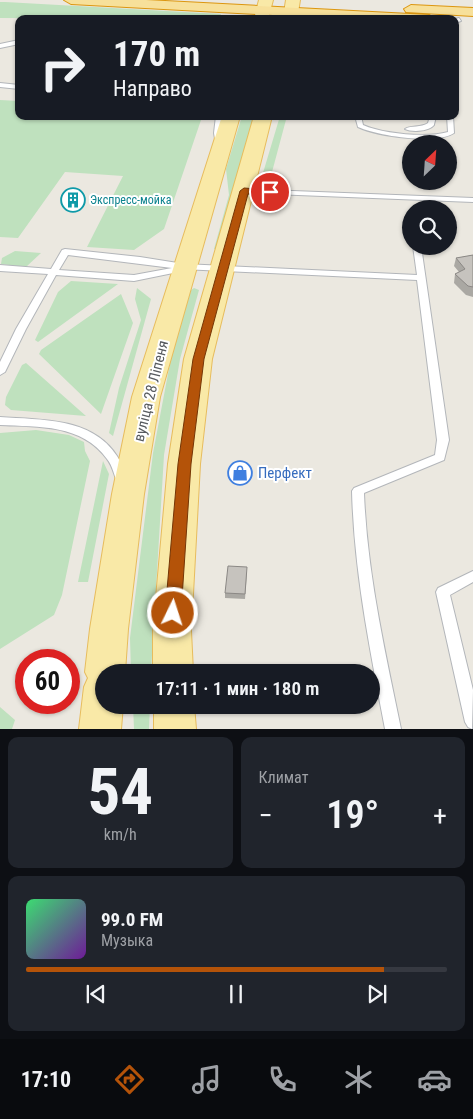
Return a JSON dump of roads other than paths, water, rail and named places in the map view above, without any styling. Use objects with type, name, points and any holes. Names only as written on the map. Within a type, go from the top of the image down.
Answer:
[{"type":"highway","points":[[71,0],[264,8],[473,12]]},
{"type":"highway","points":[[235,0],[264,8]]},
{"type":"highway","points":[[292,8],[363,15]]},
{"type":"highway","points":[[459,21],[473,21]]},
{"type":"main road","name":"вуліца 28 Ліпеня","points":[[106,664],[128,494],[146,397],[230,120]]},
{"type":"main road","points":[[173,664],[172,631],[184,464],[198,359],[262,120]]},
{"type":"main road","points":[[100,729],[101,714]]},
{"type":"main road","points":[[174,714],[175,729]]},
{"type":"lane","points":[[0,46],[15,43]]},
{"type":"lane","points":[[0,85],[15,87]]},
{"type":"lane","points":[[218,120],[217,132],[220,148]]},
{"type":"lane","points":[[358,120],[360,126],[376,132],[438,136],[451,133],[450,120]]},
{"type":"lane","points":[[362,120],[372,125],[387,128],[425,128],[431,124],[432,120]]},
{"type":"lane","points":[[244,191],[412,201],[473,200]]},
{"type":"lane","points":[[0,372],[65,252],[222,270],[422,278]]},
{"type":"lane","points":[[393,729],[364,572],[358,529],[358,491],[440,457],[443,440],[418,255]]},
{"type":"lane","points":[[0,268],[134,278],[184,267]]},
{"type":"lane","points":[[0,422],[63,425],[81,430],[112,456],[128,494]]},
{"type":"lane","points":[[473,576],[443,592],[473,722]]},
{"type":"place","name":"Экспресс-мойка","points":[[73,200]]},
{"type":"place","name":"Перфект","points":[[240,473]]}]
